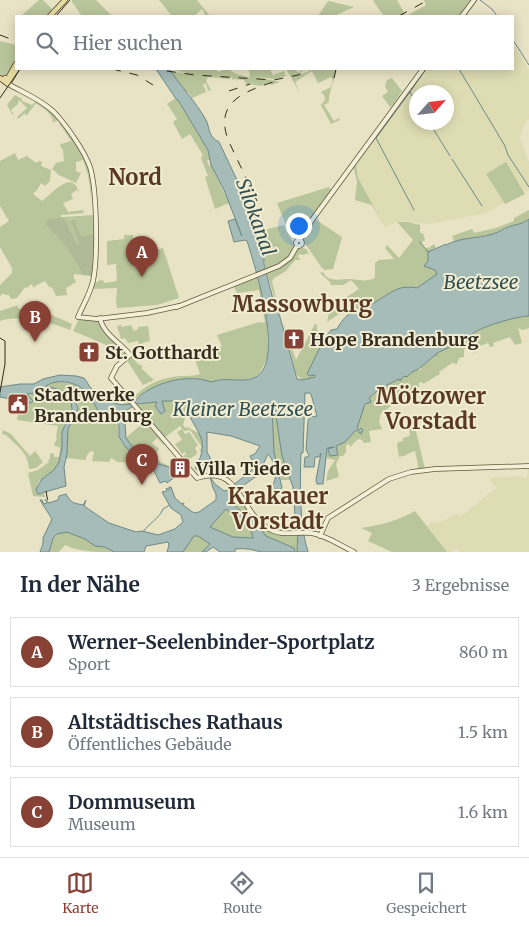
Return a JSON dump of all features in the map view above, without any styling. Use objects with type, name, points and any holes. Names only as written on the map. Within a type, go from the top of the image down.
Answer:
[{"type":"main road","points":[[53,15],[67,0]]},
{"type":"main road","points":[[463,15],[474,0]]},
{"type":"main road","points":[[8,82],[15,66]]},
{"type":"main road","points":[[8,82],[16,70]]},
{"type":"main road","points":[[0,77],[50,109],[67,128],[86,159],[92,179],[96,236],[93,280],[78,317],[100,318],[152,315],[273,269],[288,260],[297,246],[296,241],[300,240],[328,198],[423,70]]},
{"type":"main road","points":[[92,179],[96,236]]},
{"type":"main road","points":[[100,318],[106,331],[130,355],[117,366],[111,376],[197,478],[215,475],[225,478],[232,484],[257,519],[266,527],[280,533],[308,533],[320,536],[354,552]]},
{"type":"main road","points":[[320,536],[328,518],[392,478],[411,472],[435,469],[514,468],[529,466]]},
{"type":"green space","points":[[39,0],[43,0],[52,9],[48,15],[22,15]]},
{"type":"green space","points":[[72,0],[96,0],[111,15],[81,15]]},
{"type":"green space","points":[[159,0],[197,0],[209,15],[205,15],[202,9],[195,15],[171,15]]},
{"type":"green space","points":[[397,0],[405,15],[383,15],[373,1]]},
{"type":"green space","points":[[424,0],[473,0],[462,15],[408,15],[426,5]]},
{"type":"green space","points":[[328,1],[354,7],[336,15],[319,15]]},
{"type":"green space","points":[[0,41],[15,45],[15,61],[5,76],[0,74]]},
{"type":"green space","points":[[514,46],[529,69],[529,119],[524,124],[520,138],[529,162],[529,190],[525,192],[506,163],[486,174],[504,203],[487,213],[429,224],[401,221],[385,227],[358,178],[356,165],[409,93],[409,130],[454,130],[454,85],[415,85],[426,70],[514,70]]},
{"type":"green space","points":[[174,70],[215,70],[219,72],[230,70],[249,78],[250,72],[248,70],[270,70],[273,75],[284,71],[286,76],[276,79],[255,77],[280,82],[261,86],[246,84],[244,80],[232,79],[232,77],[229,79],[208,77],[206,81],[211,90],[208,91],[206,84],[203,84],[206,92],[192,98],[171,72],[188,73]]},
{"type":"green space","points":[[287,70],[296,70],[297,72],[306,70],[299,73],[299,75],[312,70],[337,70],[329,102],[324,105],[334,121],[339,118],[340,120],[331,124],[321,105],[325,100],[321,92],[331,87],[333,80],[331,77],[318,83],[312,71],[295,82],[300,93]]},
{"type":"green space","points":[[423,70],[426,70],[415,85],[412,85]]},
{"type":"green space","points":[[392,78],[402,91],[390,107],[382,96],[388,92],[385,86],[387,80]]},
{"type":"green space","points":[[409,90],[409,93],[356,165],[358,178],[385,227],[372,205],[355,200],[357,182],[354,169],[352,168]]},
{"type":"green space","points":[[15,95],[22,99],[22,101],[32,105],[36,101],[45,105],[57,117],[57,121],[52,122],[53,119],[47,111],[36,103],[27,115],[25,113],[18,119],[17,117],[27,108],[19,100],[18,104],[11,110],[14,114],[12,114],[7,105]]},
{"type":"green space","points":[[174,99],[178,100],[208,150],[210,160],[207,160],[209,166],[211,165],[229,203],[215,209],[205,177],[208,176],[201,158],[203,155],[190,134],[182,139],[173,122],[177,119],[167,104]]},
{"type":"green space","points":[[59,123],[70,134],[89,166],[92,202],[88,175],[83,160],[76,162],[76,171],[81,173],[76,183],[59,175],[52,169],[56,163],[64,161],[61,144],[71,141]]},
{"type":"green space","points":[[15,153],[18,160],[27,156],[36,163],[42,162],[41,166],[51,170],[50,181],[45,186],[41,183],[33,194],[42,201],[67,183],[72,183],[76,186],[79,193],[77,190],[71,194],[73,199],[63,203],[68,212],[83,210],[84,213],[61,215],[61,220],[46,224],[67,248],[82,275],[74,274],[76,282],[66,288],[67,295],[56,296],[52,287],[50,288],[45,281],[35,286],[35,288],[31,284],[27,288],[25,287],[17,298],[11,299],[9,295],[3,293],[0,296],[0,285],[12,273],[12,268],[0,247],[0,227],[9,221],[0,206],[0,161]]},
{"type":"green space","points":[[506,162],[525,194],[505,204],[486,174]]},
{"type":"green space","points":[[329,187],[331,190],[330,194],[322,201],[323,203],[301,231],[299,238],[298,236],[295,239],[290,234],[289,226],[286,225],[277,203]]},
{"type":"green space","points":[[529,210],[529,219],[521,224],[508,226],[494,234],[454,241],[452,236],[472,229],[474,233],[496,228],[514,221],[514,218]]},
{"type":"green space","points":[[251,214],[253,221],[257,220],[260,231],[284,225],[295,246],[290,255],[283,261],[266,270],[264,256],[249,216]]},
{"type":"green space","points":[[93,215],[94,241],[82,237],[74,219],[70,219],[79,243],[77,244],[64,217]]},
{"type":"green space","points":[[64,217],[77,244],[79,243],[70,220],[74,219],[82,237],[93,234],[96,245],[92,276],[82,275],[67,248],[46,225],[46,220]]},
{"type":"green space","points":[[315,219],[342,237],[333,269],[325,270],[322,268],[302,239]]},
{"type":"green space","points":[[397,222],[420,225],[420,233],[423,233],[425,240],[421,243],[425,249],[429,247],[431,250],[430,247],[434,244],[436,248],[432,249],[529,262],[355,320],[349,314],[346,307],[345,310],[327,322],[330,308],[359,289],[351,280],[343,285],[331,285],[320,273],[323,272],[328,278],[335,280],[347,279],[366,280],[375,278],[375,263],[379,260],[394,259],[385,248],[387,245],[399,258],[413,240]]},
{"type":"green space","points":[[124,235],[133,235],[133,238],[139,237],[141,254],[163,248],[179,298],[157,305],[117,308],[117,288],[92,289],[94,283],[98,281],[103,280],[104,283],[117,281],[116,264],[107,265],[107,241],[124,239]]},
{"type":"green space","points":[[300,247],[306,249],[310,255],[307,253],[304,255],[299,254],[298,257],[301,260],[295,260],[286,271],[272,281],[280,316],[267,273],[289,261]]},
{"type":"green space","points":[[259,276],[267,322],[268,357],[259,374],[243,380],[219,379],[211,382],[197,379],[173,381],[157,386],[140,395],[131,404],[123,404],[127,397],[132,400],[147,386],[160,380],[200,374],[194,356],[222,346],[217,335],[259,322],[265,323],[259,290],[237,293],[234,287],[213,294]]},
{"type":"green space","points":[[18,305],[20,309],[47,313],[72,324],[70,330],[45,322],[25,319],[16,318],[0,321],[0,311]]},
{"type":"green space","points":[[523,316],[529,316],[529,328],[523,330],[518,328],[522,343],[515,345],[510,337],[493,343],[494,346],[490,347],[488,343],[477,347],[474,353],[472,349],[464,349],[464,357],[459,358],[457,364],[452,363],[439,372],[440,374],[423,384],[422,382],[419,383],[419,387],[381,413],[379,422],[382,429],[369,431],[371,442],[364,443],[358,439],[350,447],[349,444],[346,445],[346,452],[343,456],[340,456],[336,464],[339,477],[326,481],[328,471],[335,460],[326,458],[327,448],[334,447],[328,449],[330,456],[338,454],[336,446],[356,430],[359,431],[357,428],[361,413],[364,406],[369,402],[369,398],[380,389],[416,369],[421,370],[421,365],[436,354],[452,346],[458,340],[471,334],[473,340],[472,334],[483,328]]},
{"type":"green space","points":[[79,319],[98,320],[129,357],[132,357],[138,364],[143,366],[141,368],[154,380],[143,385],[126,359],[104,344],[73,331]]},
{"type":"green space","points":[[283,322],[296,360],[315,324],[317,325],[317,330],[326,336],[307,374],[315,375],[314,378],[302,380],[296,374]]},
{"type":"green space","points":[[121,325],[122,327],[131,325],[134,331],[138,327],[148,326],[150,341],[142,343],[143,346],[135,349],[133,346],[139,344],[138,341],[128,343],[125,338],[121,339],[117,326]]},
{"type":"green space","points":[[55,382],[70,383],[83,390],[96,404],[95,407],[108,413],[115,419],[119,438],[124,446],[148,465],[141,470],[141,463],[118,462],[111,458],[109,462],[92,461],[94,452],[90,451],[86,460],[66,458],[67,430],[77,413],[78,407],[74,397],[46,386]]},
{"type":"green space","points":[[49,392],[65,396],[71,402],[72,407],[64,424],[63,447],[59,462],[54,470],[42,481],[40,480],[36,487],[38,488],[37,494],[44,493],[45,497],[33,496],[28,473],[38,470],[49,462],[50,453],[54,454],[54,457],[59,457],[60,448],[54,445],[58,426],[17,420],[19,408],[26,409],[27,402],[32,402],[27,394],[33,393],[36,397],[43,396]]},
{"type":"green space","points":[[166,400],[185,403],[189,413],[186,415],[183,425],[185,428],[187,427],[201,434],[203,456],[199,449],[201,449],[201,446],[190,430],[184,431],[180,426],[164,438],[153,425],[153,421],[151,422],[137,405]]},
{"type":"green space","points":[[274,403],[282,456],[290,480],[281,480],[274,452],[272,404]]},
{"type":"green space","points":[[145,421],[165,444],[157,438],[152,443],[159,449],[156,453],[157,459],[172,468],[152,462],[134,449],[126,438]]},
{"type":"green space","points":[[415,427],[425,469],[419,470],[415,451],[399,457],[397,445],[398,442],[403,441],[403,438],[410,436],[409,428]]},
{"type":"green space","points":[[182,429],[185,434],[189,432],[198,445],[195,448],[196,455],[186,461],[183,456],[186,454],[185,452],[182,454],[175,444],[182,440],[177,432]]},
{"type":"green space","points":[[3,430],[11,434],[30,456],[35,451],[43,462],[36,468],[29,469],[27,458],[6,435],[2,434]]},
{"type":"green space","points":[[528,469],[529,552],[459,552],[457,548],[452,552],[447,552],[427,526],[433,521],[437,523],[456,513],[459,516],[468,512],[468,510],[496,488],[489,478],[519,476],[527,478]]},
{"type":"green space","points":[[235,492],[269,530],[279,535],[297,536],[297,552],[295,552],[293,547],[265,536],[254,521],[236,507],[230,498]]},
{"type":"green space","points":[[226,509],[251,531],[253,538],[233,537],[210,527]]},
{"type":"green space","points":[[415,511],[447,552],[392,552],[368,541],[372,533],[361,528],[389,522]]},
{"type":"green space","points":[[61,532],[67,532],[85,539],[95,546],[105,547],[114,552],[94,552],[65,545],[59,552],[49,552],[53,538]]},
{"type":"green space","points":[[194,536],[198,536],[210,544],[202,552],[183,552]]},
{"type":"water","points":[[157,70],[170,70],[197,106],[206,120],[211,135],[219,142],[246,199],[244,203],[246,209],[251,214],[249,217],[264,256],[264,264],[273,299],[280,317],[297,379],[302,380],[315,377],[315,375],[309,376],[307,374],[324,339],[331,330],[337,329],[349,314],[404,287],[417,288],[437,274],[435,270],[424,266],[428,261],[428,252],[445,244],[487,236],[529,219],[529,316],[490,325],[476,331],[472,334],[473,340],[471,334],[458,340],[452,346],[437,353],[437,355],[407,377],[404,376],[400,381],[399,379],[391,383],[372,395],[369,398],[371,402],[365,404],[357,428],[363,430],[361,434],[356,430],[345,442],[336,446],[338,455],[330,456],[328,449],[334,447],[327,448],[323,484],[317,484],[316,480],[321,453],[319,457],[315,457],[314,467],[304,467],[305,457],[309,455],[306,450],[308,421],[310,417],[317,416],[311,394],[305,393],[300,490],[303,529],[308,552],[297,552],[298,532],[296,529],[293,487],[282,456],[274,403],[272,404],[274,452],[282,488],[277,492],[269,491],[274,481],[275,471],[273,461],[268,454],[258,475],[233,493],[230,498],[236,507],[254,521],[266,536],[294,548],[295,552],[260,552],[251,549],[235,549],[235,552],[220,552],[213,547],[206,552],[202,552],[210,544],[198,536],[194,536],[183,552],[167,552],[168,542],[146,546],[144,552],[114,552],[105,547],[95,546],[85,539],[67,532],[57,534],[53,538],[49,552],[40,552],[43,538],[52,519],[40,500],[44,504],[47,503],[45,499],[49,503],[58,500],[59,496],[66,494],[71,501],[77,504],[83,505],[86,500],[84,506],[109,523],[136,532],[142,531],[158,535],[175,529],[183,522],[181,515],[171,508],[162,492],[167,491],[166,488],[169,490],[169,487],[171,487],[175,498],[182,504],[184,503],[183,505],[194,513],[199,512],[216,500],[216,494],[210,477],[224,491],[227,490],[251,471],[254,464],[250,456],[255,454],[260,446],[231,436],[207,432],[207,452],[215,467],[198,471],[195,468],[200,457],[202,441],[185,403],[181,401],[162,401],[165,411],[161,414],[155,406],[157,402],[137,404],[120,414],[125,424],[126,438],[134,449],[152,462],[172,468],[176,476],[167,483],[166,481],[160,483],[154,471],[126,448],[119,437],[119,426],[114,417],[99,411],[90,396],[80,387],[63,382],[51,383],[46,386],[70,395],[78,409],[68,429],[67,454],[64,467],[66,486],[38,494],[36,489],[42,479],[54,470],[59,462],[62,448],[62,432],[72,409],[71,402],[65,396],[49,392],[43,396],[36,397],[33,393],[27,394],[33,401],[31,403],[0,397],[0,387],[34,384],[43,379],[60,375],[76,376],[84,378],[91,388],[104,399],[121,405],[135,402],[148,390],[175,380],[194,379],[211,382],[217,380],[245,380],[256,377],[264,368],[268,353],[268,334],[261,291],[247,241],[234,242],[228,221],[235,219],[242,236],[224,190],[211,165],[208,150],[178,100]],"holes":[[[226,509],[251,531],[253,538],[233,537],[210,527]]]},
{"type":"waterway","points":[[466,15],[477,0]]},
{"type":"waterway","points":[[480,0],[492,9],[496,15]]},
{"type":"waterway","points":[[514,42],[529,65]]},
{"type":"waterway","points":[[415,85],[425,70]]},
{"type":"waterway","points":[[460,70],[505,146],[508,155],[529,187]]},
{"type":"waterway","points":[[409,93],[376,138],[414,210]]},
{"type":"waterway","points":[[434,130],[450,156]]},
{"type":"waterway","points":[[452,159],[482,206]]},
{"type":"waterway","points":[[420,242],[428,252]]},
{"type":"waterway","points":[[232,501],[236,494]]},
{"type":"waterway","points":[[143,532],[159,516],[163,509],[170,505]]},
{"type":"tram line","points":[[57,15],[70,0]]},
{"type":"tram line","points":[[0,98],[19,70]]},
{"type":"tram line","points":[[0,338],[5,341],[5,364],[0,392]]},
{"type":"railway","points":[[401,15],[428,0]]},
{"type":"railway","points":[[0,35],[15,41]]},
{"type":"railway","points":[[116,70],[137,75],[153,85]]},
{"type":"railway","points":[[160,70],[195,75],[274,80],[298,75],[309,70]]},
{"type":"railway","points":[[334,78],[336,70]]},
{"type":"railway","points":[[257,201],[229,142],[225,129],[225,118],[228,109],[234,101],[251,90],[273,82]]},
{"type":"railway","points":[[229,91],[250,84]]},
{"type":"railway","points":[[46,491],[48,502]]},
{"type":"place","name":"Werner-Seelenbinder-Sportplatz","points":[[142,277]]},
{"type":"place","name":"Hope Brandenburg","points":[[294,339]]},
{"type":"place","name":"Altstädtisches Rathaus","points":[[35,342]]},
{"type":"place","name":"St. Gotthardt","points":[[89,352]]},
{"type":"place","name":"Stadtwerke Brandenburg","points":[[18,404]]},
{"type":"place","name":"Villa Tiede","points":[[180,468]]},
{"type":"place","name":"Dommuseum","points":[[142,485]]},
{"type":"district","name":"Nord","points":[[135,177]]},
{"type":"district","name":"Massowburg","points":[[302,304]]},
{"type":"district","name":"Mötzower Vorstadt","points":[[431,408]]},
{"type":"district","name":"Krakauer Vorstadt","points":[[278,508]]},
{"type":"water label","name":"Silokanal","points":[[256,217]]},
{"type":"water label","name":"Beetzsee","points":[[481,282]]},
{"type":"water label","name":"Kleiner Beetzsee","points":[[243,409]]}]
